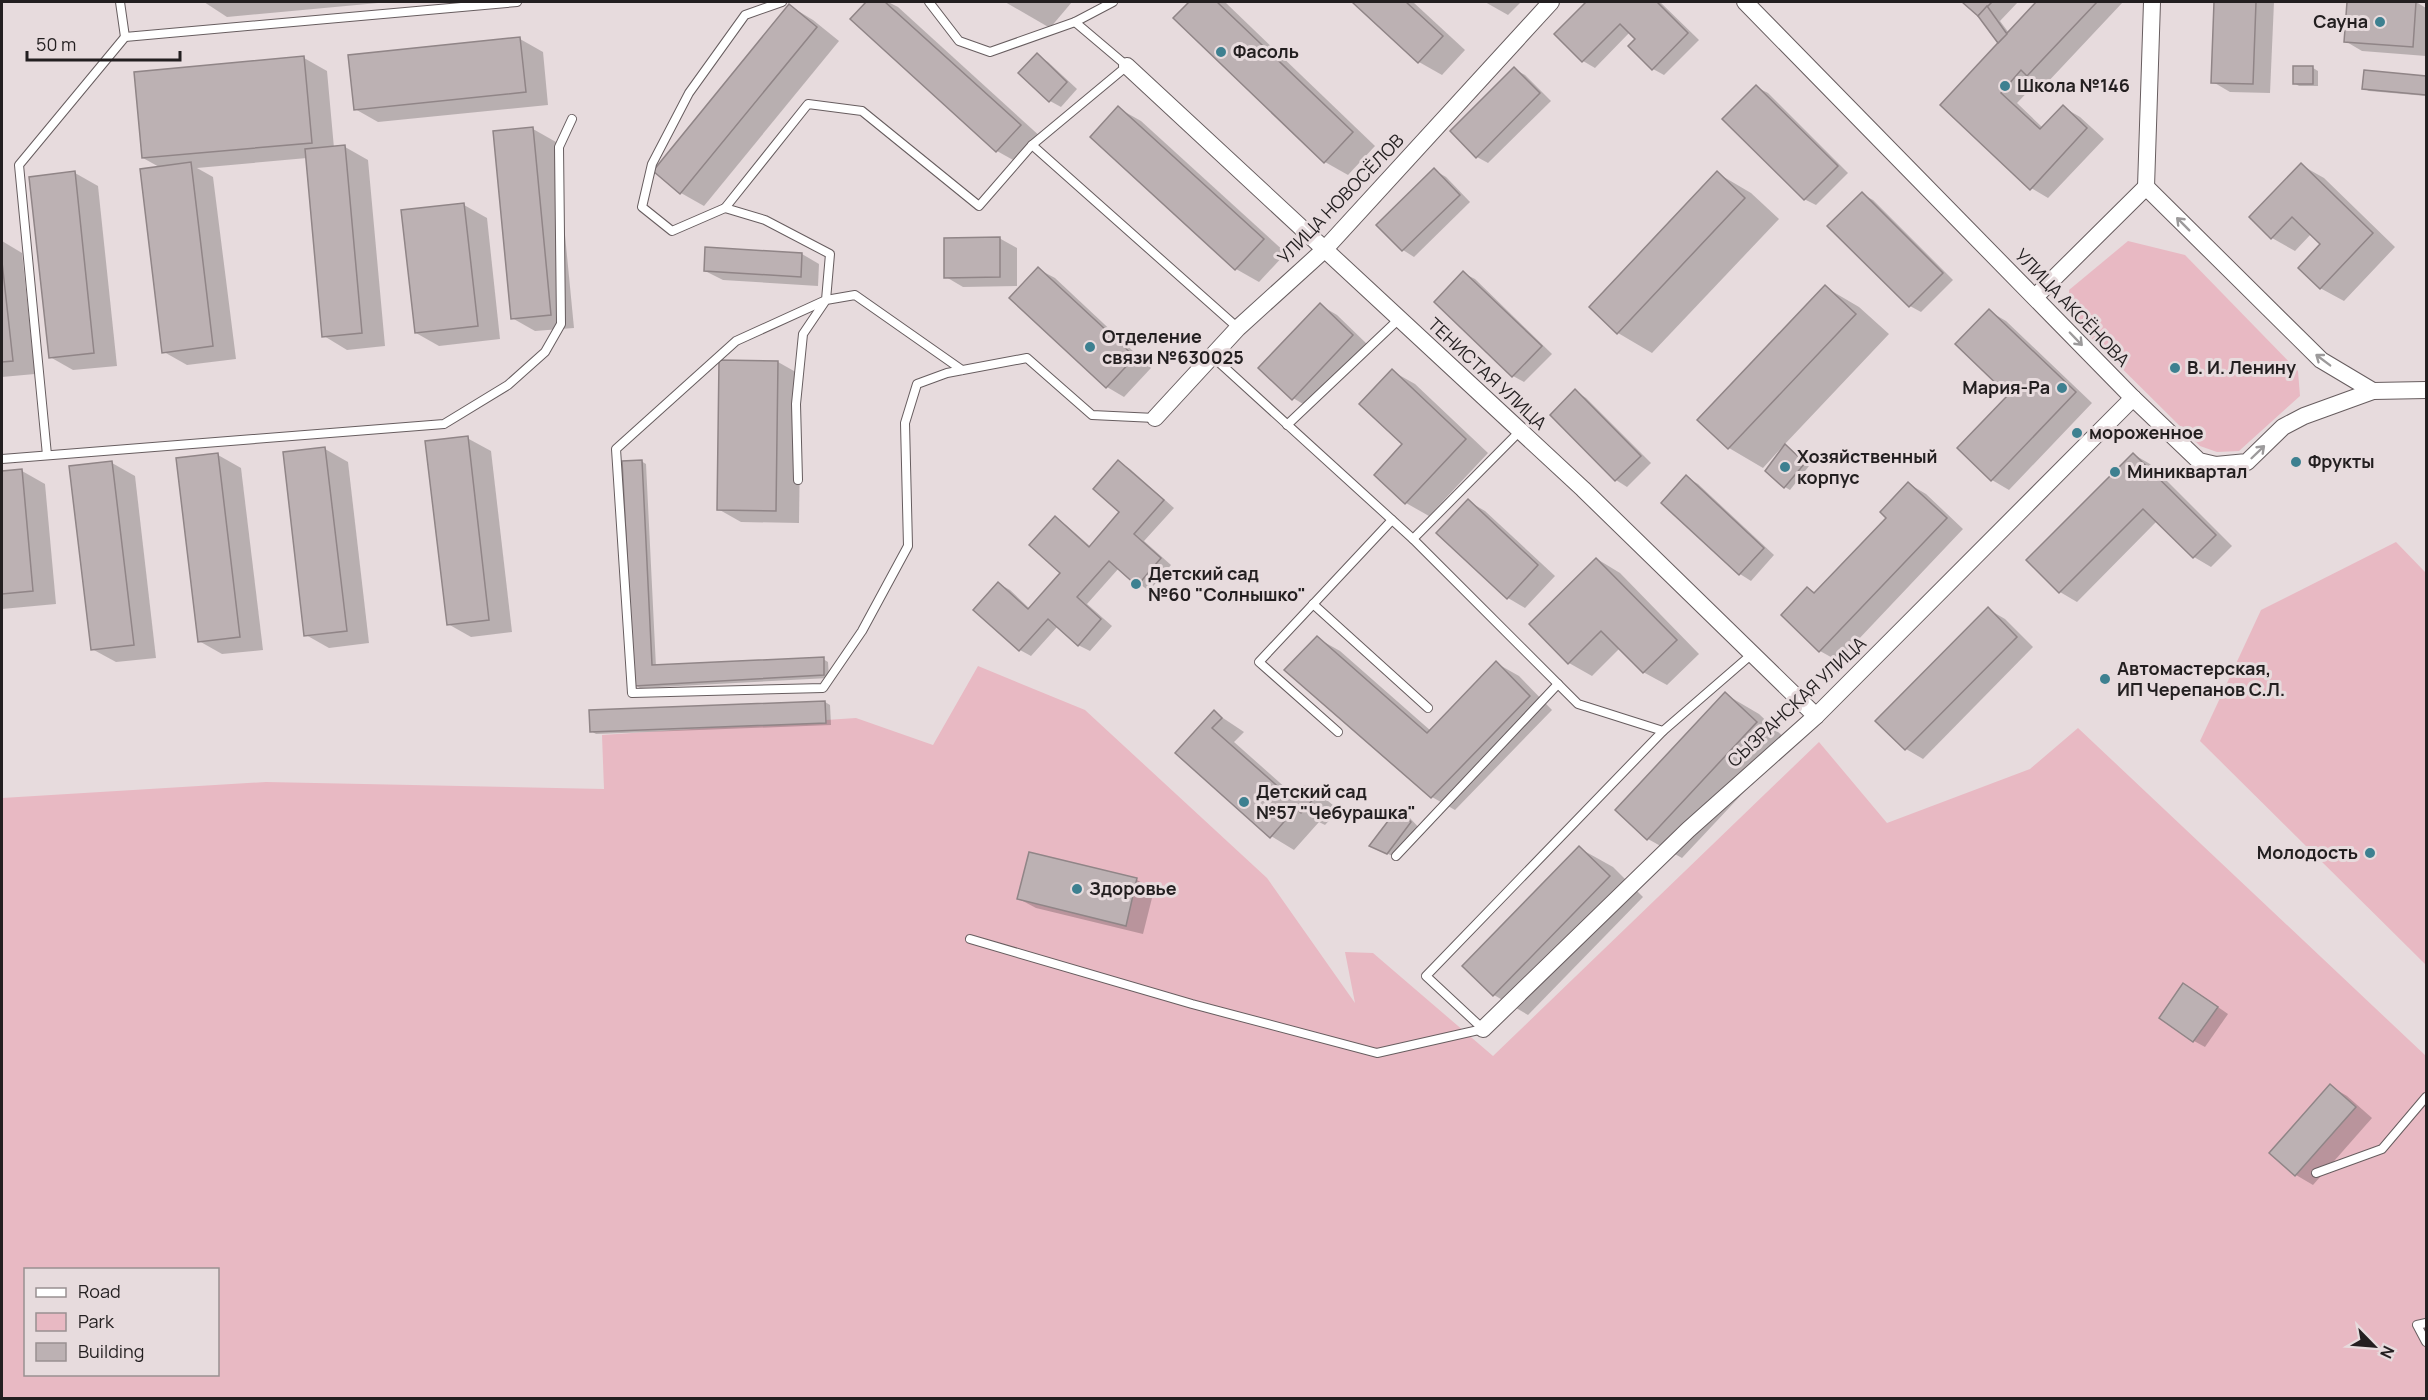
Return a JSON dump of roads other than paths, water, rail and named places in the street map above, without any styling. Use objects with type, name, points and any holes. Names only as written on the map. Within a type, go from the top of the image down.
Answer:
[{"type":"street","name":"УЛИЦА НОВОСЁЛОВ","points":[[1155,418],[1238,328],[1324,250],[1551,2]]},
{"type":"street","name":"УЛИЦА АКСЁНОВА","points":[[1745,2],[2133,398],[2199,461],[2216,465],[2247,462],[2283,428],[2304,416],[2373,391],[2427,390]]},
{"type":"street","points":[[2035,297],[2146,187],[2152,2]]},
{"type":"street","name":"ТЕНИСТАЯ УЛИЦА","points":[[1127,66],[1583,489],[1816,716]]},
{"type":"street","points":[[2146,187],[2321,360],[2373,391]]},
{"type":"street","name":"СЫЗРАНСКАЯ УЛИЦА","points":[[1483,1029],[1688,830],[1816,716],[2133,398]]},
{"type":"lane","points":[[120,2],[125,37]]},
{"type":"lane","points":[[47,455],[19,165],[125,37],[517,2]]},
{"type":"lane","points":[[782,2],[745,15],[689,93],[652,164],[642,207],[672,231],[725,208],[808,104],[862,111],[979,206],[1032,145],[1127,66],[1075,22]]},
{"type":"lane","points":[[929,2],[959,42],[990,52],[1075,22],[1113,2]]},
{"type":"lane","points":[[2,459],[444,423],[508,385],[545,352],[561,324],[559,147],[572,119]]},
{"type":"lane","points":[[1032,145],[1238,328]]},
{"type":"lane","points":[[725,208],[765,220],[830,254],[826,300],[804,334],[796,404],[798,480]]},
{"type":"lane","points":[[962,370],[855,295],[826,300],[736,341],[616,449],[632,693],[823,688],[862,631],[908,546],[905,423],[917,384],[947,373],[1027,358],[1092,415],[1155,418]]},
{"type":"lane","points":[[1287,425],[1399,319]]},
{"type":"lane","points":[[1212,356],[1413,539],[1578,704],[1663,731]]},
{"type":"lane","points":[[1413,539],[1520,431]]},
{"type":"lane","points":[[1338,732],[1259,662],[1392,520]]},
{"type":"lane","points":[[1313,604],[1428,708]]},
{"type":"lane","points":[[1483,1029],[1426,976],[1663,731],[1752,654]]},
{"type":"lane","points":[[1396,856],[1558,684]]},
{"type":"lane","points":[[970,939],[1192,1004],[1377,1053],[1483,1029]]},
{"type":"lane","points":[[2316,1173],[2382,1149],[2427,1097]]},
{"type":"lane","points":[[2427,1323],[2417,1325],[2427,1342]]},
{"type":"place","name":"Сауна","points":[[2380,22]]},
{"type":"place","name":"Фасоль","points":[[1221,52]]},
{"type":"place","name":"Школа №146","points":[[2005,86]]},
{"type":"place","name":"Отделение связи №630025","points":[[1090,347]]},
{"type":"place","name":"В. И. Ленину","points":[[2175,368]]},
{"type":"place","name":"Мария-Ра","points":[[2062,388]]},
{"type":"place","name":"мороженное","points":[[2077,433]]},
{"type":"place","name":"Фрукты","points":[[2296,462]]},
{"type":"place","name":"Хозяйственный корпус","points":[[1785,467]]},
{"type":"place","name":"Миниквартал","points":[[2115,472]]},
{"type":"place","name":"Детский сад №60 \"Солнышко\"","points":[[1136,584]]},
{"type":"place","name":"Автомастерская, ИП Черепанов С.Л.","points":[[2105,679]]},
{"type":"place","name":"Детский сад №57 \"Чебурашка\"","points":[[1244,802]]},
{"type":"place","name":"Молодость","points":[[2370,853]]},
{"type":"place","name":"Здоровье","points":[[1077,889]]}]
